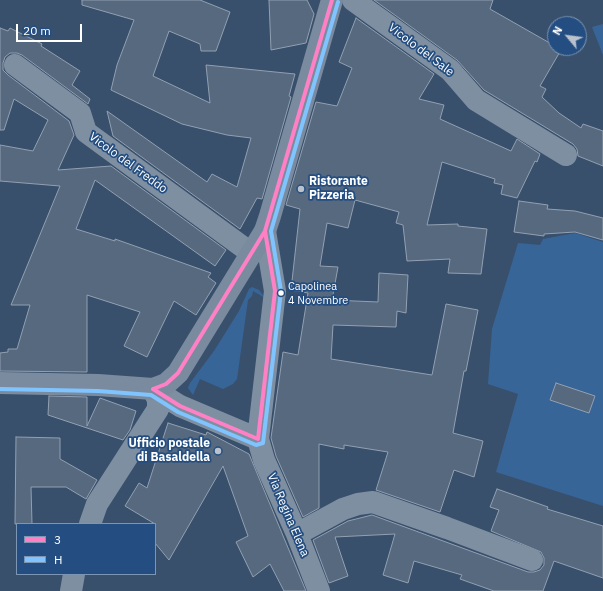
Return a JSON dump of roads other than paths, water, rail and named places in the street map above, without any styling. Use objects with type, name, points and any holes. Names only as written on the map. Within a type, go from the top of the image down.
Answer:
[{"type":"main road","points":[[0,383],[153,388],[166,384],[178,373],[265,231],[273,209],[332,0]]},
{"type":"street","name":"Vicolo del Sale","points":[[353,0],[450,70],[476,100],[566,155]]},
{"type":"street","name":"Vicolo del Freddo","points":[[15,65],[80,113],[86,132],[251,253]]},
{"type":"street","points":[[153,388],[180,406],[258,439],[275,291],[265,231]]},
{"type":"street","points":[[90,523],[97,504],[158,409],[158,400],[153,388]]},
{"type":"street","name":"Via Regina Elena","points":[[258,439],[264,460],[297,534],[319,591]]},
{"type":"street","points":[[297,534],[350,506],[373,502],[532,560]]},
{"type":"street","points":[[72,591],[74,575]]},
{"type":"place","name":"Ristorante Pizzeria","points":[[301,189]]},
{"type":"place","name":"Capolinea 4 Novembre","points":[[281,293]]},
{"type":"place","name":"Ufficio postale di Basaldella","points":[[218,451]]}]
